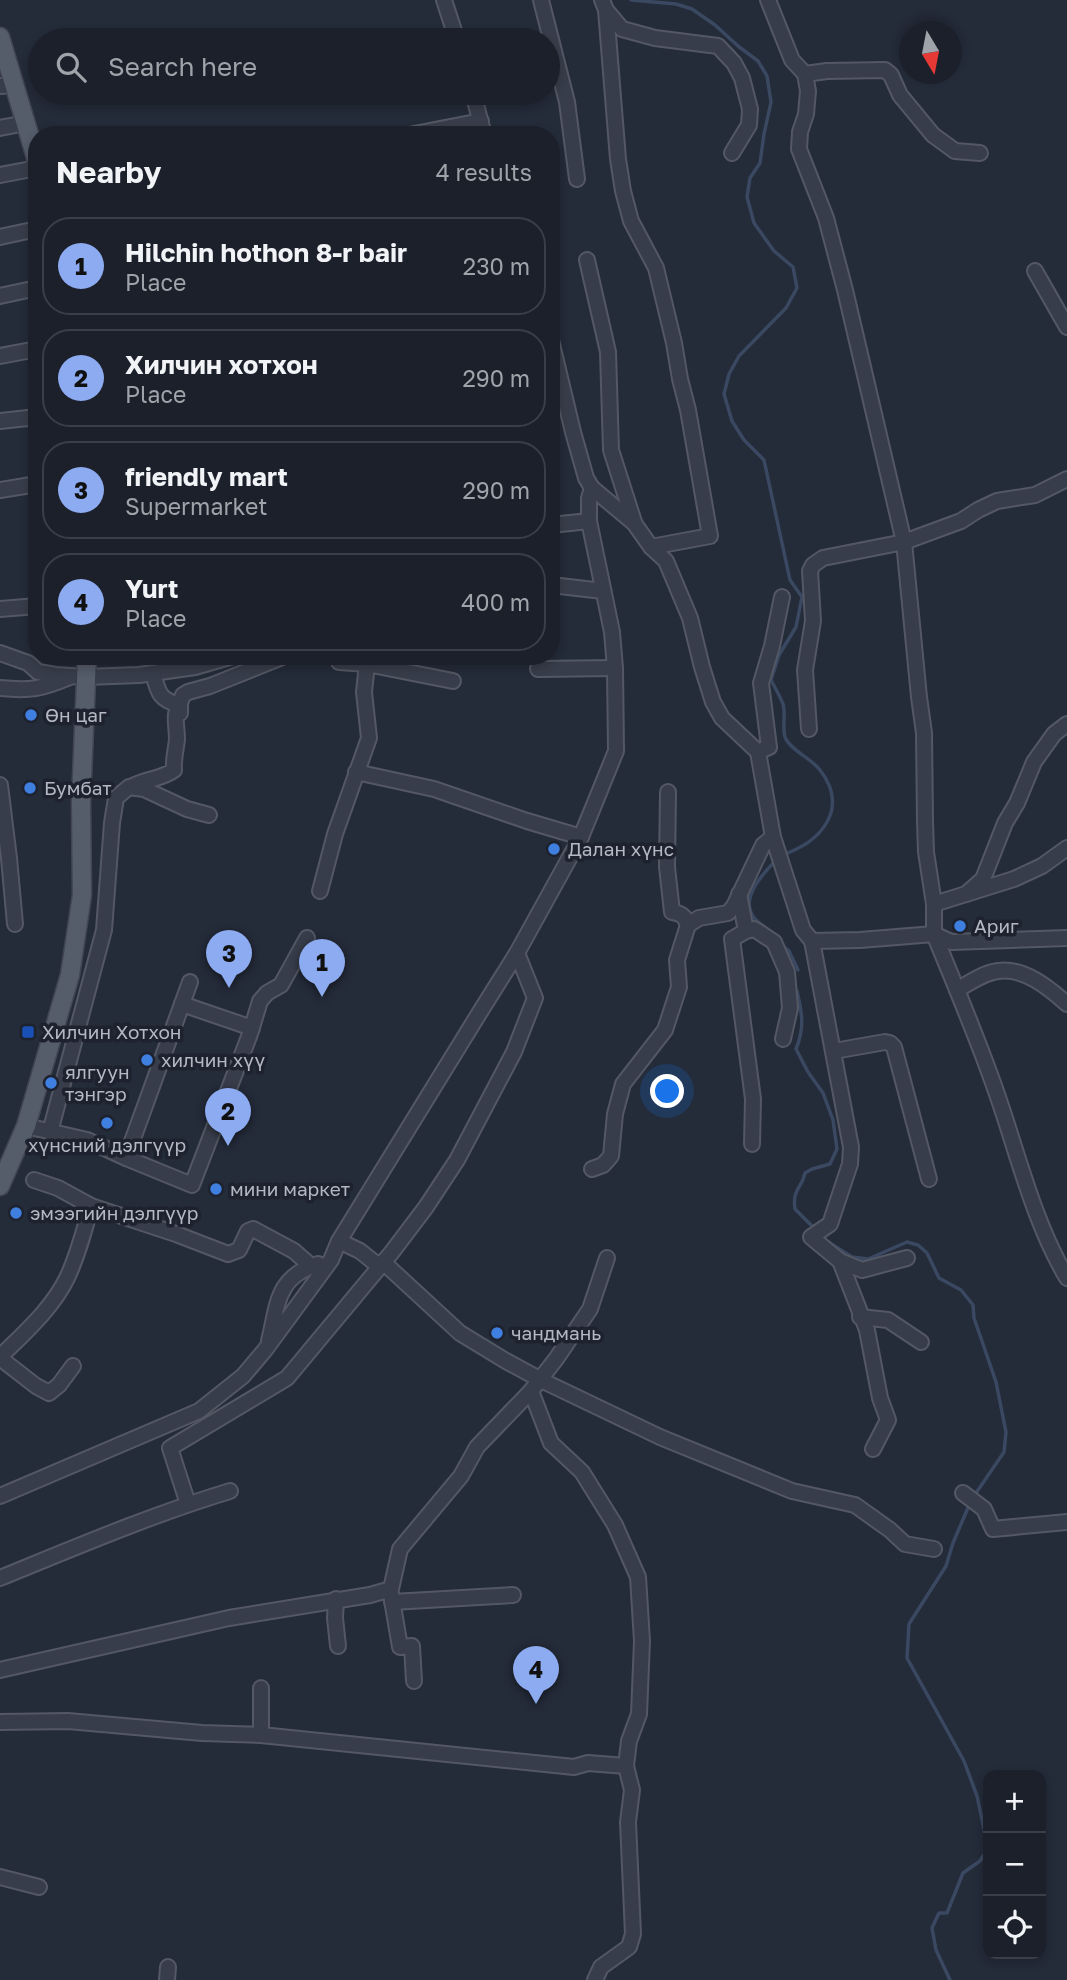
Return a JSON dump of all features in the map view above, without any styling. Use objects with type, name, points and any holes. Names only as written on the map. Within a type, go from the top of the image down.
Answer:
[{"type":"main road","points":[[0,40],[8,85],[28,130]]},
{"type":"main road","points":[[0,1186],[26,1126],[70,975],[82,895],[79,677],[83,665]]},
{"type":"street","points":[[444,0],[453,28]]},
{"type":"street","points":[[541,0],[548,28]]},
{"type":"street","points":[[768,0],[792,60],[805,74],[808,91],[799,149],[826,218],[904,542],[924,733],[926,852],[934,904],[934,934],[1000,1103],[1040,1222],[1067,1278]]},
{"type":"street","points":[[604,5],[622,29],[655,38],[718,46],[734,63],[742,78],[750,109],[749,125],[732,153]]},
{"type":"street","points":[[604,5],[623,191],[631,221],[656,268],[674,343],[710,536],[651,547]]},
{"type":"street","points":[[805,74],[885,70],[891,75],[900,95],[933,135],[955,151],[981,153]]},
{"type":"street","points":[[560,75],[567,102],[577,179]]},
{"type":"street","points":[[476,105],[481,126]]},
{"type":"street","points":[[0,128],[26,123]]},
{"type":"street","points":[[0,175],[28,170]]},
{"type":"street","points":[[0,237],[28,231]]},
{"type":"street","points":[[587,260],[608,352],[611,450],[634,523]]},
{"type":"street","points":[[1035,271],[1067,327]]},
{"type":"street","points":[[0,296],[28,290]]},
{"type":"street","points":[[0,356],[28,351]]},
{"type":"street","points":[[560,378],[586,478],[592,488],[634,523],[651,547],[666,561],[690,618],[713,702],[722,718],[758,752],[775,842],[803,930],[812,941],[851,1147],[850,1164],[831,1224],[816,1233],[840,1261],[867,1330],[880,1398],[888,1420],[873,1449]]},
{"type":"street","points":[[0,421],[28,418]]},
{"type":"street","points":[[809,729],[806,670],[813,621],[810,571],[813,565],[823,558],[904,542],[961,521],[997,502],[1035,495],[1067,479]]},
{"type":"street","points":[[0,490],[28,485]]},
{"type":"street","points":[[0,1496],[199,1411],[243,1376],[331,1260],[339,1241],[517,953],[581,837],[616,751],[615,668],[611,632],[589,521],[592,488]]},
{"type":"street","points":[[560,525],[589,521]]},
{"type":"street","points":[[560,586],[603,592]]},
{"type":"street","points":[[758,752],[769,747],[761,683],[782,597]]},
{"type":"street","points":[[0,609],[28,607]]},
{"type":"street","points":[[0,653],[28,663]]},
{"type":"street","points":[[30,665],[38,672],[79,677],[139,675],[202,665]]},
{"type":"street","points":[[50,1132],[104,930],[116,798],[140,782],[166,776],[174,770],[176,714],[180,713],[183,695],[262,665]]},
{"type":"street","points":[[320,891],[335,834],[369,738],[364,692],[367,665]]},
{"type":"street","points":[[372,665],[453,681]]},
{"type":"street","points":[[538,669],[615,668]]},
{"type":"street","points":[[153,673],[158,693],[169,702],[180,705]]},
{"type":"street","points":[[0,690],[44,688],[79,677]]},
{"type":"street","points":[[966,894],[983,878],[1034,762],[1054,734],[1067,724]]},
{"type":"street","points":[[356,772],[434,789],[581,837]]},
{"type":"street","points":[[0,785],[15,924]]},
{"type":"street","points":[[129,788],[144,789],[187,809],[209,815]]},
{"type":"street","points":[[592,1169],[603,1165],[611,1156],[615,1114],[623,1084],[665,1030],[679,987],[677,960],[688,925],[685,917],[678,912],[672,912],[667,867],[668,792]]},
{"type":"street","points":[[688,925],[699,918],[728,913],[734,906],[763,845],[775,842]]},
{"type":"street","points":[[934,904],[1014,879],[1042,866],[1067,848]]},
{"type":"street","points":[[739,894],[746,931]]},
{"type":"street","points":[[752,1144],[753,1099],[732,939],[746,931],[754,929],[774,942],[787,972],[790,1008],[783,1039]]},
{"type":"street","points":[[812,941],[934,934],[951,942],[1067,938]]},
{"type":"street","points":[[26,1126],[86,1140],[192,1185],[260,1002],[267,993],[281,985],[307,938]]},
{"type":"street","points":[[188,1504],[170,1448],[287,1378],[426,1207],[457,1160],[514,1052],[535,998],[517,953]]},
{"type":"street","points":[[957,990],[993,972],[1010,971],[1038,982],[1067,1004]]},
{"type":"street","points":[[125,1158],[190,982]]},
{"type":"street","points":[[182,1004],[252,1028]]},
{"type":"street","points":[[834,1051],[885,1042],[894,1047],[929,1179]]},
{"type":"street","points":[[34,1180],[58,1188],[90,1206],[228,1254],[239,1250],[248,1231],[253,1229],[294,1251],[311,1266]]},
{"type":"street","points":[[73,1366],[59,1385],[49,1393],[0,1358],[45,1309],[66,1280],[81,1244],[90,1206]]},
{"type":"street","points":[[339,1241],[381,1264],[460,1333],[506,1361],[536,1386],[792,1491],[855,1505],[905,1544],[934,1549]]},
{"type":"street","points":[[414,1681],[412,1646],[400,1647],[392,1596],[400,1549],[461,1476],[478,1447],[536,1386],[590,1309],[607,1258]]},
{"type":"street","points":[[840,1261],[862,1270],[907,1258]]},
{"type":"street","points":[[268,1346],[280,1291],[292,1277],[311,1266],[331,1260]]},
{"type":"street","points":[[860,1317],[888,1320],[921,1342]]},
{"type":"street","points":[[232,1412],[243,1376]]},
{"type":"street","points":[[536,1386],[551,1443],[582,1472],[615,1525],[638,1577],[642,1641],[639,1714],[629,1741],[626,1766],[632,1790],[628,1822],[633,1934],[629,1947],[601,1967],[595,1980]]},
{"type":"street","points":[[0,1578],[110,1533],[230,1491]]},
{"type":"street","points":[[968,1497],[984,1509],[993,1529],[1067,1522]]},
{"type":"street","points":[[0,1670],[229,1618],[336,1599],[370,1595],[513,1594]]},
{"type":"street","points":[[336,1599],[338,1646]]},
{"type":"street","points":[[261,1688],[261,1735]]},
{"type":"street","points":[[0,1722],[68,1721],[261,1735],[574,1767],[588,1763],[626,1766]]},
{"type":"street","points":[[0,1877],[39,1887]]},
{"type":"waterway","points":[[631,0],[676,4],[692,9],[758,61],[767,76],[771,102],[760,163],[750,178],[747,197],[754,223],[774,251],[793,267],[797,288],[786,308],[739,356],[729,374],[724,394],[732,421],[744,440],[764,460],[790,580],[802,597],[796,627],[779,655],[771,680],[783,704],[785,737],[791,746],[820,770],[829,784],[832,798],[827,822],[819,833],[809,842],[782,855]]},
{"type":"waterway","points":[[774,934],[756,920],[749,904],[754,888],[776,860]]},
{"type":"waterway","points":[[782,945],[789,951],[798,970]]},
{"type":"waterway","points":[[797,991],[802,1020],[796,1049],[823,1093],[833,1120],[837,1149],[830,1164],[805,1173],[796,1193],[795,1209],[815,1229]]},
{"type":"waterway","points":[[825,1240],[852,1257],[868,1259],[907,1242],[918,1245],[927,1253],[939,1278],[961,1290],[973,1305],[974,1318],[996,1382],[1006,1432],[1004,1452],[974,1496]]},
{"type":"waterway","points":[[950,1980],[936,1950],[932,1928],[939,1913],[947,1913],[963,1873],[980,1861],[987,1850],[985,1834],[977,1796],[964,1761],[907,1658],[909,1624],[946,1566],[970,1503]]},
{"type":"place","name":"Өн цаг","points":[[31,715]]},
{"type":"place","name":"Бумбат","points":[[30,788]]},
{"type":"place","name":"Далан хүнс","points":[[554,849]]},
{"type":"place","name":"Ариг","points":[[960,926]]},
{"type":"place","name":"friendly mart","points":[[229,988]]},
{"type":"place","name":"Hilchin hothon 8-r bair","points":[[322,997]]},
{"type":"place","name":"Хилчин Хотхон","points":[[28,1032]]},
{"type":"place","name":"хилчин хүү","points":[[147,1060]]},
{"type":"place","name":"ялгуун тэнгэр","points":[[51,1083]]},
{"type":"place","name":"хүнсний дэлгүүр","points":[[107,1123]]},
{"type":"place","name":"Хилчин хотхон","points":[[228,1146]]},
{"type":"place","name":"мини маркет","points":[[216,1189]]},
{"type":"place","name":"эмээгийн дэлгүүр","points":[[16,1213]]},
{"type":"place","name":"чандмань","points":[[497,1333]]},
{"type":"place","name":"Yurt","points":[[536,1704]]}]
